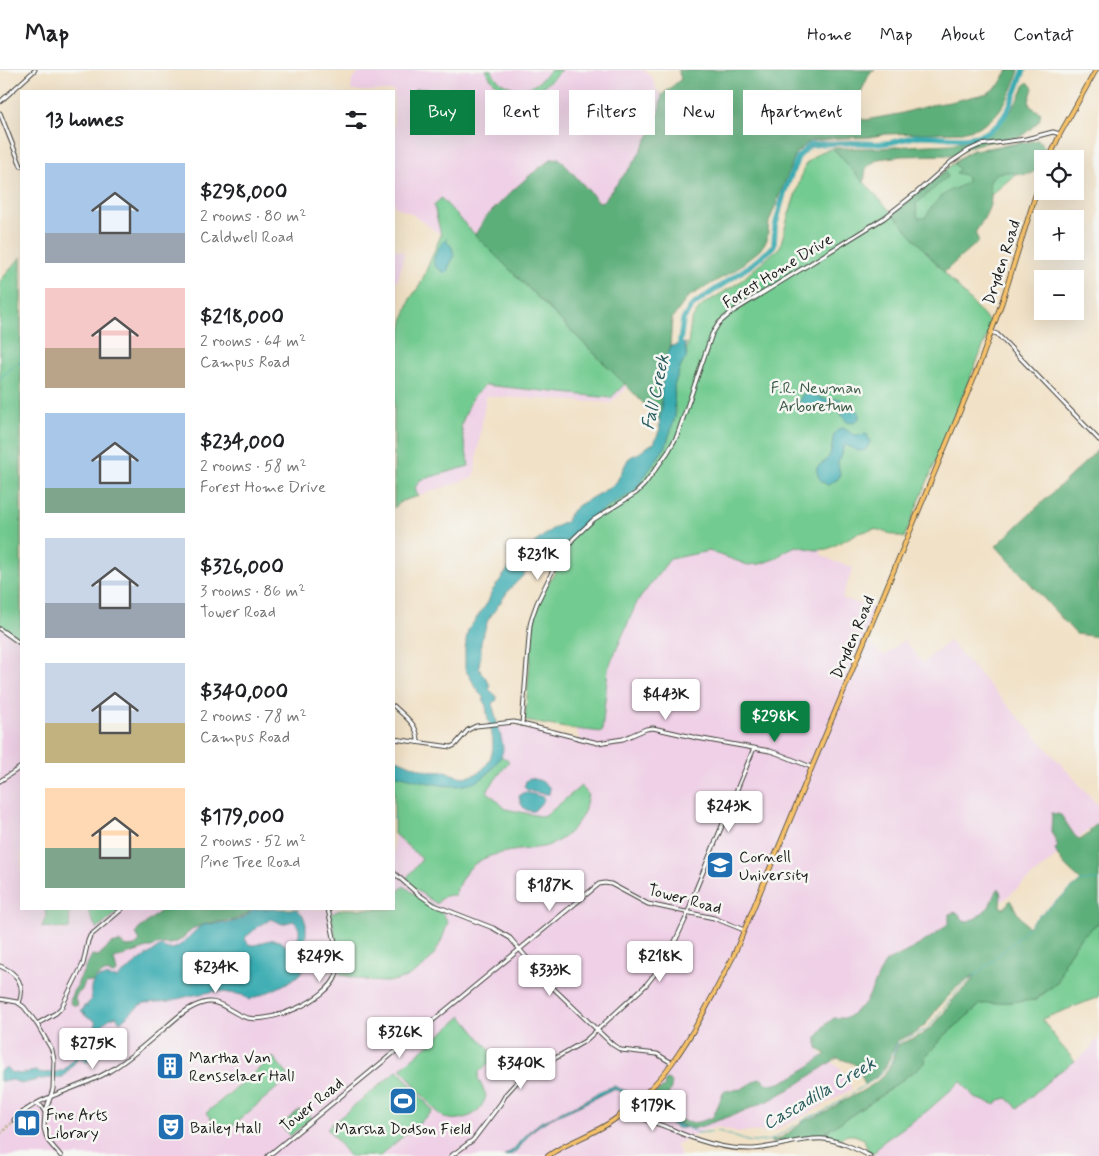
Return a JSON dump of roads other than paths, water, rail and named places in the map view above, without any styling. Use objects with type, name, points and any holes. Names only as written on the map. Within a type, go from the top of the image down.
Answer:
[{"type":"main road","points":[[1052,150],[1096,70]]},
{"type":"main road","name":"Dryden Road","points":[[548,1156],[562,1147],[602,1128],[629,1108],[648,1090],[672,1063],[686,1043],[733,957],[980,363],[1034,199]]},
{"type":"street","points":[[0,102],[35,70]]},
{"type":"street","points":[[0,113],[20,163]]},
{"type":"street","name":"Forest Home Drive","points":[[522,724],[530,625],[536,603],[555,566],[573,539],[594,520],[636,493],[668,452],[676,436],[712,334],[719,323],[732,312],[884,218],[951,162],[969,150],[987,144],[1026,139],[1053,132],[1060,134]]},
{"type":"street","points":[[991,332],[997,334],[1007,344],[1099,440]]},
{"type":"street","points":[[0,629],[20,643]]},
{"type":"street","points":[[395,707],[415,727],[418,733],[418,742]]},
{"type":"street","points":[[395,739],[451,747],[456,745],[468,730],[476,726],[506,723],[522,724],[600,743],[626,738],[644,729],[653,728],[779,754],[812,767]]},
{"type":"street","points":[[451,1156],[472,1141],[516,1083],[526,1075],[581,1044],[646,985],[657,972],[671,950],[688,912],[754,748]]},
{"type":"street","points":[[0,781],[20,768]]},
{"type":"street","points":[[395,874],[418,894],[434,904],[498,930],[510,938],[542,977],[617,1048],[657,1054],[672,1063]]},
{"type":"street","name":"Tower Road","points":[[268,1156],[596,885],[602,883],[613,885],[648,904],[714,918],[744,930]]},
{"type":"street","points":[[37,1024],[60,1009],[83,964],[90,936],[121,910]]},
{"type":"street","points":[[14,1120],[23,1112],[51,1096],[108,1072],[179,1016],[196,1006],[214,1002],[243,1017],[258,1019],[295,1010],[317,997],[330,985],[337,971],[328,910]]},
{"type":"street","points":[[0,966],[13,972],[19,980],[21,989],[19,1003]]},
{"type":"street","points":[[0,998],[19,1003],[37,1024],[52,1050],[54,1056],[53,1091],[45,1113],[44,1122],[50,1144],[61,1156]]},
{"type":"street","points":[[36,1104],[41,1106],[45,1113]]},
{"type":"street","points":[[629,1108],[643,1120],[712,1145],[755,1149],[819,1139],[839,1142],[870,1156]]},
{"type":"street","points":[[859,1156],[861,1151]]},
{"type":"water","points":[[446,238],[452,247],[454,257],[446,274],[435,266],[434,259]]},
{"type":"water","points":[[686,343],[687,356],[680,368],[674,386],[675,417],[666,446],[632,493],[590,518],[563,545],[553,544],[545,550],[509,590],[488,620],[481,642],[479,666],[481,673],[487,679],[490,686],[489,689],[497,698],[492,703],[503,747],[499,760],[485,776],[474,783],[461,786],[434,784],[395,774],[395,758],[432,772],[446,771],[460,776],[474,775],[480,772],[489,761],[493,745],[486,706],[483,700],[485,699],[473,685],[465,669],[465,648],[468,630],[488,602],[492,591],[511,565],[521,558],[529,547],[552,529],[565,522],[571,512],[579,505],[612,486],[617,481],[628,459],[654,443],[660,429],[661,392],[665,360],[671,346]]},
{"type":"water","points":[[807,392],[824,399],[840,399],[859,412],[859,419],[854,423],[847,422],[838,409],[830,404],[813,410],[805,408],[800,404],[800,400]]},
{"type":"water","points":[[841,428],[854,435],[867,434],[870,442],[866,450],[858,451],[846,445],[843,447],[842,455],[838,462],[840,475],[838,479],[828,485],[819,478],[817,467],[828,458],[835,433]]},
{"type":"water","points":[[529,778],[538,780],[550,788],[549,794],[526,789],[524,787]]},
{"type":"water","points":[[525,792],[543,797],[544,800],[534,811],[524,808],[521,803],[519,797]]},
{"type":"water","points":[[253,910],[298,910],[303,915],[306,924],[303,959],[308,964],[305,965],[303,971],[290,981],[249,1000],[242,995],[217,991],[170,1001],[145,1003],[120,1022],[116,1016],[105,1023],[93,1039],[95,1046],[99,1047],[99,1052],[87,1063],[79,1057],[63,1077],[41,1079],[21,1084],[13,1080],[0,1081],[0,1071],[7,1067],[10,1072],[20,1074],[35,1071],[44,1073],[64,1070],[78,1053],[86,1048],[90,1043],[96,1023],[84,1015],[86,1013],[84,1014],[81,1010],[84,1009],[85,1005],[87,1008],[87,1004],[92,999],[91,988],[96,979],[106,977],[117,978],[161,946],[173,949],[182,944],[203,925],[225,923],[242,918]],"holes":[[[272,919],[282,924],[293,921],[298,928],[299,935],[292,949],[276,940],[253,945],[247,942],[245,938],[259,926]]]},
{"type":"water","points":[[614,1086],[645,1099],[685,1128],[677,1128],[644,1104],[613,1089],[543,1123],[532,1131],[517,1150],[504,1156],[514,1149],[526,1134],[542,1121],[581,1103],[600,1091]]},
{"type":"waterway","name":"Fall Creek","points":[[679,350],[683,320],[691,307],[751,265],[774,245],[775,227],[784,193],[798,157],[810,145],[832,143],[882,144],[920,136],[965,138],[983,134],[991,130],[1003,118],[1024,70]]},
{"type":"waterway","points":[[0,378],[11,366],[20,363]]},
{"type":"waterway","name":"Cascadilla Creek","points":[[685,1127],[698,1133],[718,1131],[754,1142],[771,1140],[809,1117],[821,1113],[876,1078],[887,1068],[899,1042],[927,1029],[959,989],[1012,944],[1036,918],[1081,881],[1099,880]]},
{"type":"tunnel","points":[[0,1134],[14,1120]]},
{"type":"place","name":"Cornell University","points":[[720,865]]},
{"type":"place","name":"Martha Van Rensselaer Hall","points":[[170,1066]]},
{"type":"place","name":"Marsha Dodson Field","points":[[403,1101]]},
{"type":"place","name":"Fine Arts Library","points":[[27,1123]]},
{"type":"place","name":"Bailey Hall","points":[[171,1127]]},
{"type":"park label","name":"F.R. Newman Arboretum","points":[[816,396]]}]
